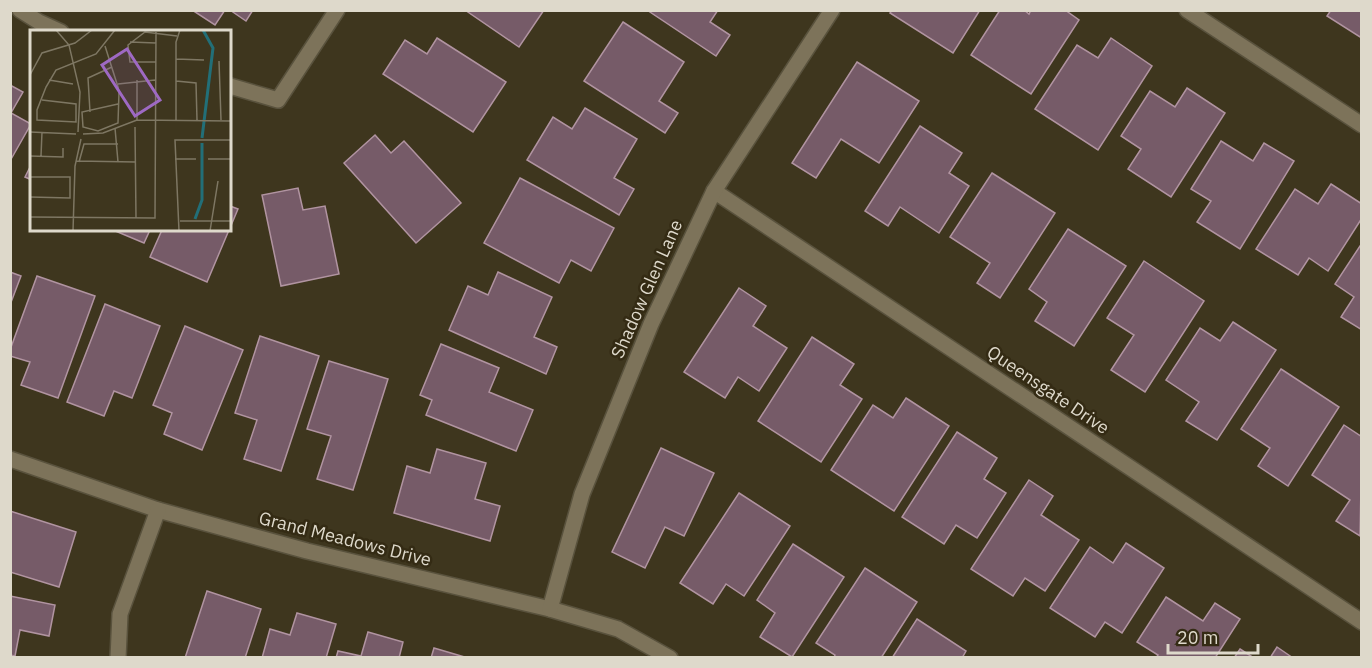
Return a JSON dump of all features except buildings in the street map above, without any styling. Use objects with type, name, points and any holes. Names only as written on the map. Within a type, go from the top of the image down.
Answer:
[{"type":"street","points":[[20,10],[57,30]]},
{"type":"street","points":[[231,86],[279,100],[337,10]]},
{"type":"street","name":"Shadow Glen Lane","points":[[550,609],[582,494],[651,324],[714,190],[832,10]]},
{"type":"street","points":[[1187,10],[1362,125]]},
{"type":"street","name":"Queensgate Drive","points":[[714,190],[1362,622]]},
{"type":"street","name":"Grand Meadows Drive","points":[[10,459],[158,510],[307,551],[550,609],[618,630],[670,657]]},
{"type":"street","points":[[118,657],[120,614],[158,510]]}]
